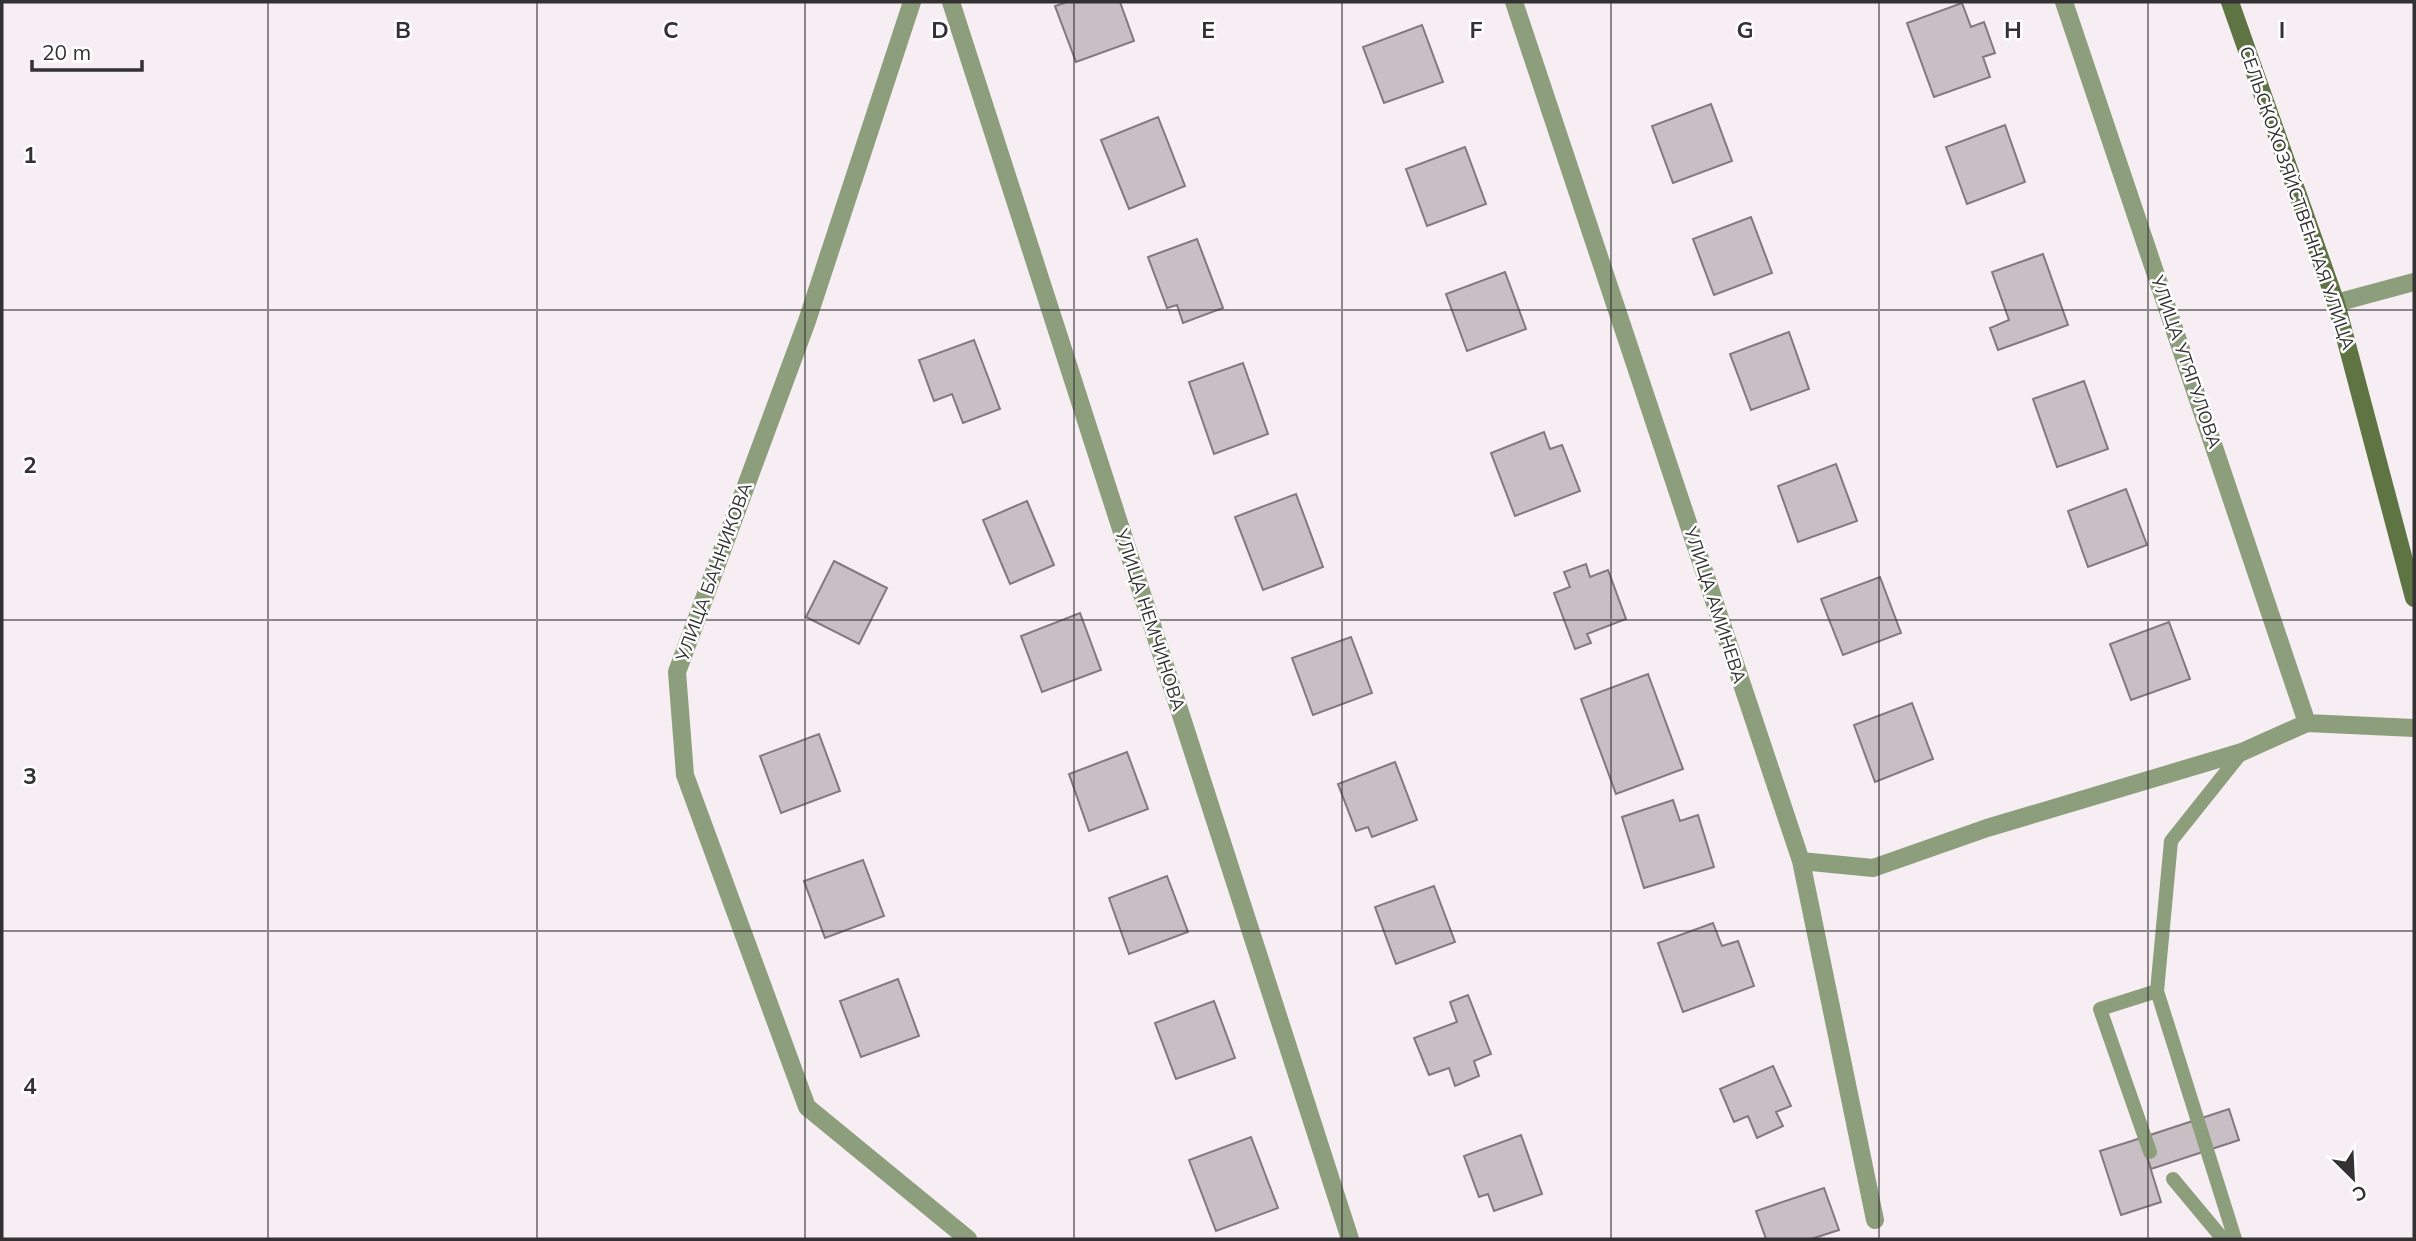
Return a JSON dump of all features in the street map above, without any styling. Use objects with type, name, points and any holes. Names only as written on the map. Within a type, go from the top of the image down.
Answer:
[{"type":"main road","name":"СЕЛЬСКОХОЗЯЙСТВЕННАЯ УЛИЦА","points":[[2230,2],[2336,303],[2414,598]]},
{"type":"street","name":"УЛИЦА БАННИКОВА","points":[[912,2],[807,321],[677,672],[685,775],[807,1107],[968,1239]]},
{"type":"street","name":"УЛИЦА НЕМЧИНОВА","points":[[951,2],[1350,1239]]},
{"type":"street","name":"УЛИЦА АМИНЕВА","points":[[1514,2],[1801,861],[1875,1220]]},
{"type":"street","name":"УЛИЦА УТЯГУЛОВА","points":[[2064,2],[2307,723]]},
{"type":"street","points":[[2336,303],[2414,282]]},
{"type":"street","points":[[1801,861],[1873,868],[1987,828],[2242,752],[2307,723],[2414,728]]},
{"type":"lane","points":[[2235,1239],[2157,991],[2171,841],[2242,752]]},
{"type":"lane","points":[[2150,1152],[2100,1009],[2157,991]]},
{"type":"lane","points":[[2173,1179],[2223,1239]]},
{"type":"building","points":[[1067,2],[1120,2],[1134,41],[1076,62],[1055,6]]},
{"type":"building","points":[[1962,3],[1971,27],[1984,22],[1995,53],[1983,57],[1990,77],[1934,97],[1907,23]]},
{"type":"building","points":[[1422,25],[1443,82],[1384,103],[1363,47]]},
{"type":"building","points":[[1711,104],[1732,161],[1673,183],[1652,126]]},
{"type":"building","points":[[1158,117],[1185,186],[1129,209],[1101,140]]},
{"type":"building","points":[[2005,125],[2025,182],[1967,204],[1946,147]]},
{"type":"building","points":[[1465,147],[1486,204],[1427,226],[1406,169]]},
{"type":"building","points":[[1751,217],[1772,273],[1714,295],[1693,239]]},
{"type":"building","points":[[1197,239],[1223,308],[1183,323],[1177,305],[1167,308],[1148,257]]},
{"type":"building","points":[[2043,254],[2068,325],[1998,350],[1990,328],[2009,320],[1992,272]]},
{"type":"building","points":[[1505,272],[1526,329],[1467,351],[1446,294]]},
{"type":"building","points":[[1789,332],[1809,389],[1751,410],[1730,354]]},
{"type":"building","points":[[974,340],[1000,409],[963,423],[952,394],[934,401],[919,360]]},
{"type":"building","points":[[1243,363],[1268,434],[1214,454],[1189,382]]},
{"type":"building","points":[[2084,381],[2108,449],[2057,467],[2033,399]]},
{"type":"building","points":[[1544,432],[1550,449],[1562,445],[1580,491],[1515,516],[1491,453]]},
{"type":"building","points":[[1836,464],[1857,521],[1798,542],[1778,486]]},
{"type":"building","points":[[2126,489],[2147,545],[2088,567],[2068,511]]},
{"type":"building","points":[[1296,494],[1323,567],[1263,590],[1235,517]]},
{"type":"building","points":[[1027,501],[1054,565],[1010,584],[983,520]]},
{"type":"building","points":[[834,561],[887,588],[859,644],[806,617]]},
{"type":"building","points":[[1586,564],[1590,577],[1608,570],[1626,619],[1587,634],[1591,643],[1575,649],[1554,593],[1570,587],[1564,572]]},
{"type":"building","points":[[1880,577],[1901,633],[1843,655],[1821,599]]},
{"type":"building","points":[[1080,613],[1101,670],[1042,692],[1021,636]]},
{"type":"building","points":[[2169,622],[2190,679],[2131,700],[2110,644]]},
{"type":"building","points":[[1351,637],[1372,693],[1313,715],[1292,658]]},
{"type":"building","points":[[1648,674],[1683,769],[1616,794],[1581,699]]},
{"type":"building","points":[[1912,703],[1933,759],[1875,782],[1854,725]]},
{"type":"building","points":[[819,734],[840,791],[781,813],[760,756]]},
{"type":"building","points":[[1127,752],[1148,809],[1089,831],[1069,774]]},
{"type":"building","points":[[1395,762],[1417,820],[1372,837],[1368,827],[1356,831],[1338,784]]},
{"type":"building","points":[[1673,800],[1680,821],[1698,815],[1714,867],[1644,888],[1622,817]]},
{"type":"building","points":[[863,860],[884,916],[825,938],[804,881]]},
{"type":"building","points":[[1167,876],[1188,932],[1129,954],[1109,898]]},
{"type":"building","points":[[1434,886],[1455,942],[1396,964],[1375,907]]},
{"type":"building","points":[[1713,923],[1722,946],[1738,941],[1754,986],[1683,1012],[1658,943]]},
{"type":"building","points":[[898,979],[919,1036],[861,1057],[840,1001]]},
{"type":"building","points":[[1468,995],[1491,1054],[1474,1061],[1479,1076],[1455,1086],[1449,1068],[1429,1075],[1414,1038],[1457,1022],[1450,1002]]},
{"type":"building","points":[[1214,1001],[1235,1058],[1176,1079],[1155,1023]]},
{"type":"building","points":[[1773,1066],[1791,1106],[1776,1112],[1783,1126],[1757,1138],[1748,1116],[1734,1122],[1720,1089]]},
{"type":"building","points":[[2229,1109],[2239,1140],[2151,1169],[2141,1138]]},
{"type":"building","points":[[1521,1135],[1542,1194],[1494,1211],[1488,1194],[1479,1197],[1464,1156]]},
{"type":"building","points":[[1251,1137],[1278,1208],[1216,1231],[1189,1160]]},
{"type":"building","points":[[2141,1138],[2161,1202],[2121,1215],[2100,1151]]},
{"type":"building","points":[[1824,1188],[1839,1230],[1811,1239],[1766,1239],[1756,1211]]}]
